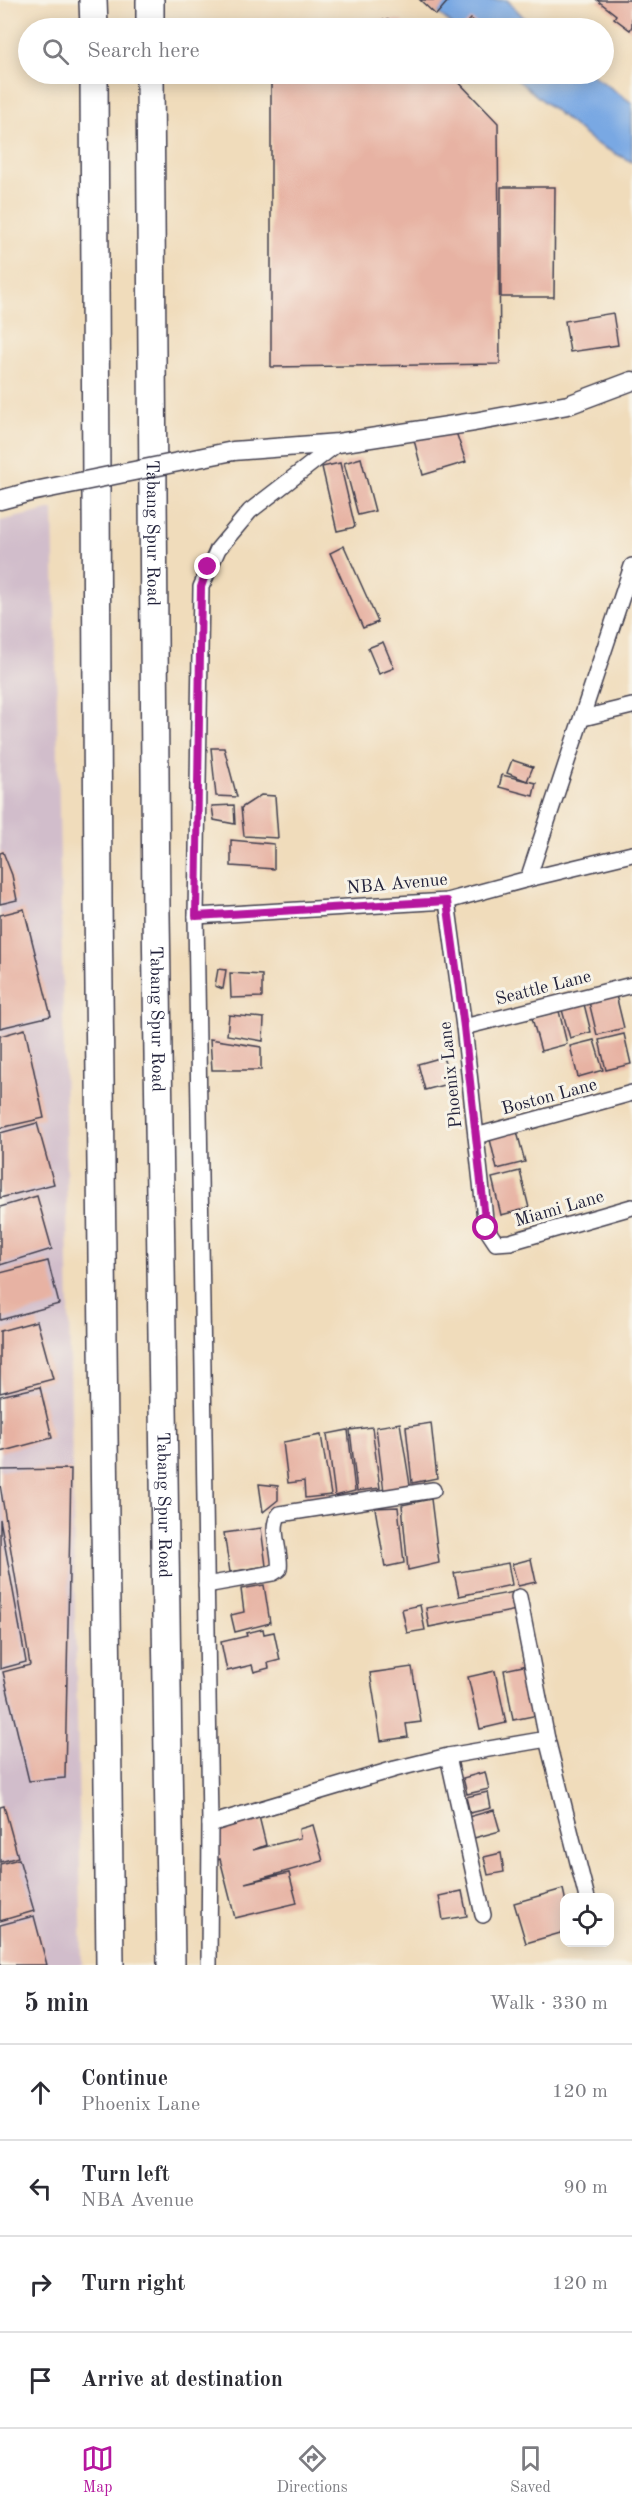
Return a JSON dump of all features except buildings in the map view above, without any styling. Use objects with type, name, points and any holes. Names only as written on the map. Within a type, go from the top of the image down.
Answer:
[{"type":"highway","points":[[93,0],[94,18]]},
{"type":"highway","points":[[150,0],[150,18]]},
{"type":"highway","points":[[94,84],[98,900],[110,1965]]},
{"type":"highway","name":"Tabang Spur Road","points":[[150,84],[156,914],[171,1965]]},
{"type":"street","points":[[0,500],[232,452],[338,443],[568,405],[632,381]]},
{"type":"street","points":[[209,1965],[210,1824],[196,916],[201,587],[218,549],[250,511],[338,443]]},
{"type":"street","points":[[528,879],[628,587],[632,566]]},
{"type":"street","points":[[583,718],[632,706]]},
{"type":"street","name":"NBA Avenue","points":[[196,916],[447,901],[632,854]]},
{"type":"street","name":"Phoenix Lane","points":[[447,901],[464,1027],[486,1228],[496,1243]]},
{"type":"street","name":"Seattle Lane","points":[[464,1027],[632,985]]},
{"type":"street","name":"Boston Lane","points":[[476,1136],[632,1093]]},
{"type":"street","name":"Miami Lane","points":[[496,1243],[510,1242],[632,1207]]},
{"type":"street","points":[[206,1585],[273,1573],[279,1569],[275,1527],[276,1518],[280,1514],[433,1490]]},
{"type":"street","points":[[519,1597],[547,1739],[586,1893]]},
{"type":"street","points":[[210,1824],[395,1769],[448,1756],[547,1739]]},
{"type":"street","points":[[448,1756],[483,1915]]},
{"type":"shaded area","points":[[53,509],[82,1965],[0,1965],[0,521]]},
{"type":"water","points":[[423,0],[507,0],[524,18],[444,18]]},
{"type":"water","points":[[522,84],[605,84],[632,103],[632,162],[595,143]]},
{"type":"route","points":[[208,567],[201,587],[196,916],[447,901],[464,1027],[486,1228]]}]
